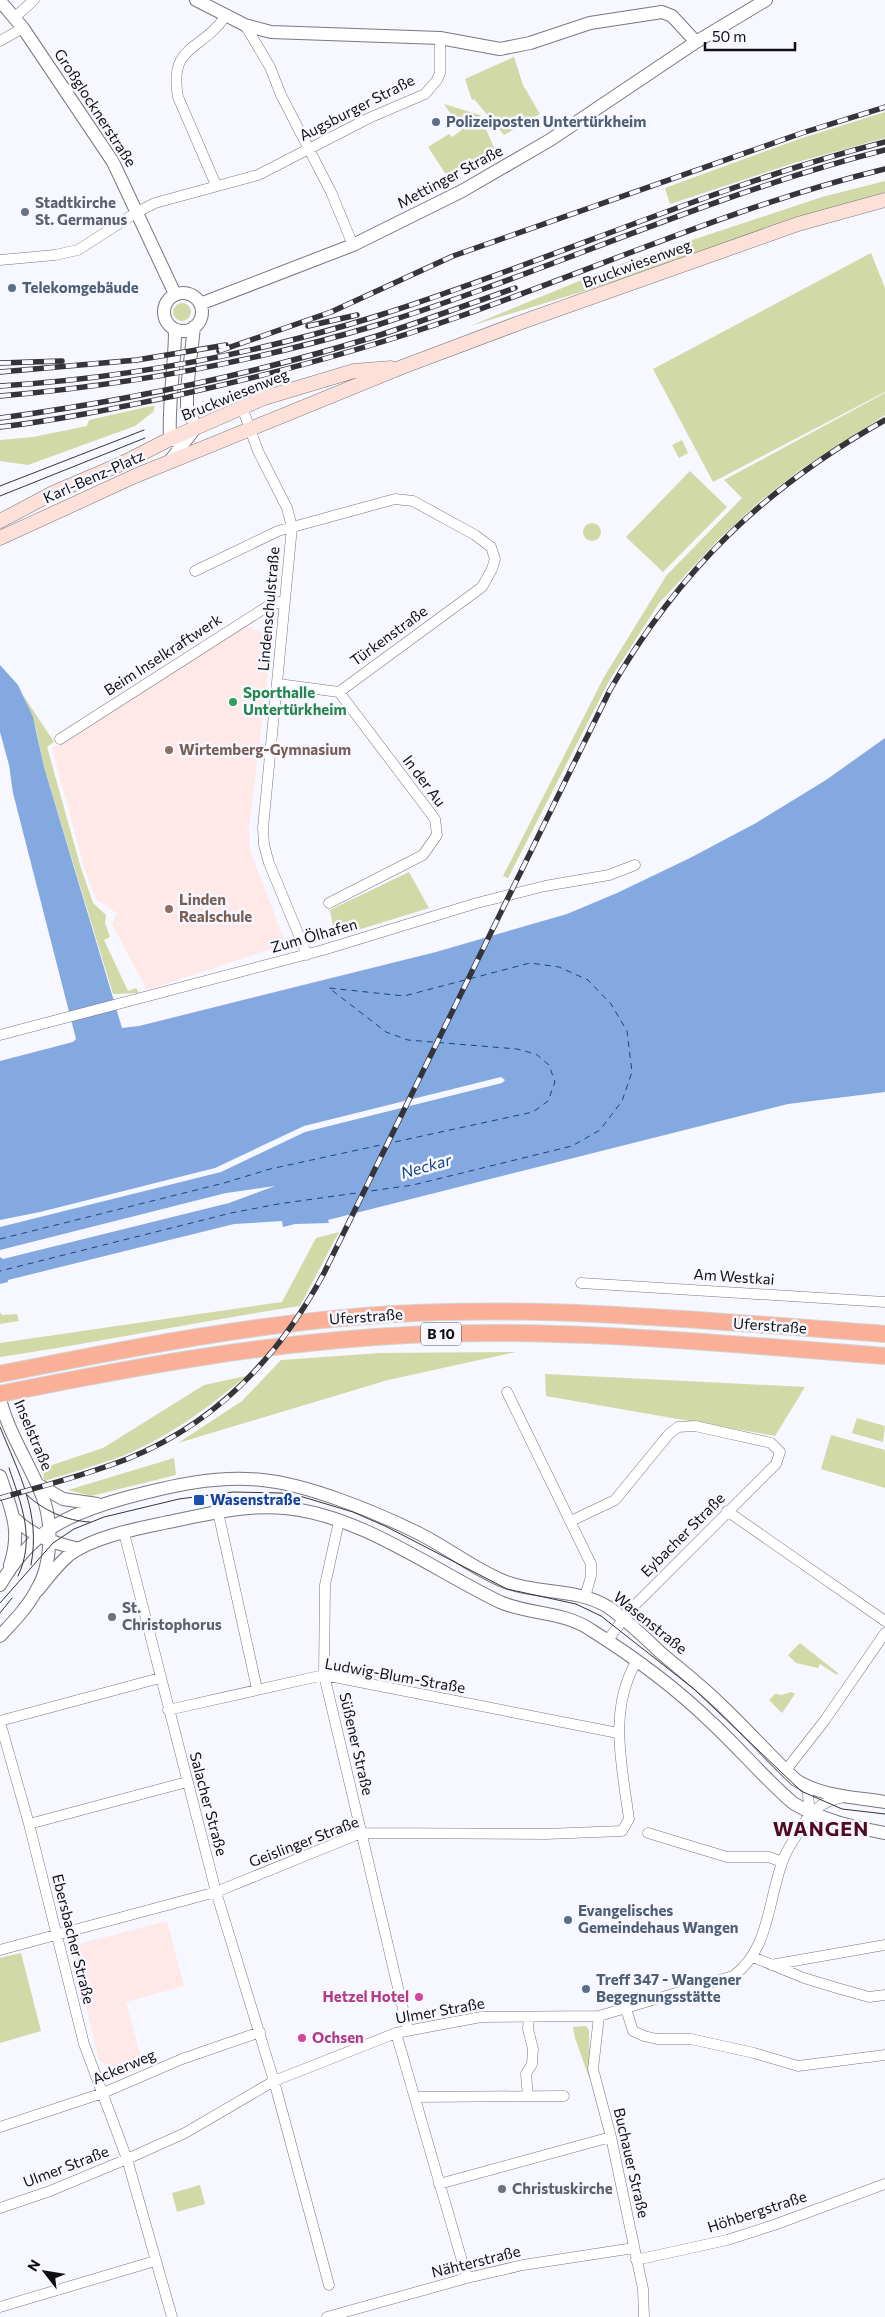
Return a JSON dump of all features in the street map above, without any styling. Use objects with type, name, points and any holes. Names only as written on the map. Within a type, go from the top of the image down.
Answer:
[{"type":"highway","name":"Uferstraße","points":[[0,1374],[195,1337],[274,1325],[394,1314],[565,1312],[885,1334]]},
{"type":"highway","name":"Uferstraße","points":[[0,1394],[222,1354],[314,1342],[407,1335],[492,1333],[578,1334],[885,1356]]},
{"type":"main road","name":"Bruckwiesenweg","points":[[202,448],[402,367],[519,323],[798,224],[885,200]]},
{"type":"main road","name":"Bruckwiesenweg","points":[[170,439],[264,398],[354,371],[402,367]]},
{"type":"main road","name":"Karl-Benz-Platz","points":[[0,521],[53,493],[121,464],[170,439]]},
{"type":"main road","name":"Karl-Benz-Platz","points":[[0,538],[202,448]]},
{"type":"street","points":[[15,17],[34,0]]},
{"type":"street","points":[[196,0],[246,24],[272,32],[440,38],[500,49],[530,43],[590,23],[653,12],[662,12],[672,16],[696,42],[766,0]]},
{"type":"street","name":"Großglocknerstraße","points":[[0,1],[23,28],[72,104],[114,162],[174,294]]},
{"type":"street","points":[[216,185],[178,97],[176,69],[183,55],[219,25],[226,15]]},
{"type":"street","points":[[246,24],[270,67],[331,192],[352,246]]},
{"type":"street","points":[[0,41],[23,28]]},
{"type":"street","name":"Augsburger Straße","points":[[0,260],[78,250],[137,212],[155,204],[216,185],[258,175],[378,114],[425,94],[437,80],[440,72],[440,38]]},
{"type":"street","name":"Mettinger Straße","points":[[200,304],[352,246],[502,169],[550,140],[696,42]]},
{"type":"street","points":[[174,294],[192,295],[200,304],[202,312],[200,321],[194,327],[182,331],[175,330],[167,323],[164,310],[166,302],[174,294]]},
{"type":"street","points":[[170,461],[196,427],[188,407],[187,389],[194,327]]},
{"type":"street","points":[[175,330],[175,355],[169,411],[170,439],[202,448]]},
{"type":"street","name":"Lindenschulstraße","points":[[242,407],[287,508],[292,526],[263,828],[264,845],[269,863],[307,955]]},
{"type":"street","name":"Türkenstraße","points":[[292,526],[395,499],[413,501],[475,535],[491,547],[495,559],[482,587],[339,692]]},
{"type":"street","name":"Lindenschulstraße","points":[[195,571],[292,526]]},
{"type":"street","name":"Beim Inselkraftwerk","points":[[60,739],[268,606],[285,600]]},
{"type":"street","points":[[278,684],[339,692]]},
{"type":"street","name":"In der Au","points":[[329,903],[423,855],[437,835],[434,820],[339,692]]},
{"type":"street","name":"Zum Ölhafen","points":[[0,1035],[307,955],[477,903],[545,886],[609,875],[634,865]]},
{"type":"street","name":"Am Westkai","points":[[581,1283],[885,1302]]},
{"type":"street","points":[[507,1392],[591,1564],[591,1576],[585,1596]]},
{"type":"street","name":"Inselstraße","points":[[0,1399],[5,1418],[43,1498],[46,1535],[45,1569],[37,1591],[0,1636]]},
{"type":"street","name":"Eybacher Straße","points":[[571,1521],[615,1500],[678,1427],[695,1426],[771,1443],[780,1452],[776,1464],[727,1511],[623,1619],[608,1640]]},
{"type":"street","points":[[0,1476],[15,1519],[15,1542],[9,1567]]},
{"type":"street","name":"Wasenstraße","points":[[1,1584],[9,1567],[67,1518],[102,1504],[195,1482],[232,1479],[264,1480],[295,1486],[334,1498],[416,1532],[503,1581],[537,1590],[585,1596],[607,1606],[717,1701],[786,1770],[807,1787]]},
{"type":"street","name":"Inselstraße","points":[[37,1484],[70,1501],[102,1504]]},
{"type":"street","points":[[37,1591],[63,1562],[79,1549],[124,1532],[241,1508],[302,1510],[339,1521],[427,1562],[503,1603],[532,1612],[572,1619],[608,1640],[683,1696],[780,1792],[810,1813],[836,1822],[885,1833]]},
{"type":"street","points":[[727,1511],[885,1620]]},
{"type":"street","points":[[218,1512],[256,1689]]},
{"type":"street","points":[[15,1519],[27,1530],[46,1535],[79,1549]]},
{"type":"street","name":"Süßener Straße","points":[[339,1521],[325,1585],[324,1675],[408,2030]]},
{"type":"street","name":"Salacher Straße","points":[[124,1532],[216,1892],[260,2032],[329,2285]]},
{"type":"street","points":[[786,1770],[825,1720],[885,1632]]},
{"type":"street","points":[[618,1733],[620,1710],[630,1672],[636,1662]]},
{"type":"street","name":"Ludwig-Blum-Straße","points":[[168,1710],[324,1675],[618,1733]]},
{"type":"street","points":[[0,1722],[160,1678]]},
{"type":"street","name":"Ebersbacher Straße","points":[[0,1722],[29,1824],[84,2044],[126,2159],[172,2317]]},
{"type":"street","name":"Geislinger Straße","points":[[0,1950],[216,1892],[361,1833],[546,1834],[622,1830],[629,1819],[618,1733]]},
{"type":"street","points":[[29,1824],[187,1782]]},
{"type":"street","points":[[810,1813],[807,1787],[885,1802]]},
{"type":"street","name":"Ulmer Straße","points":[[0,2208],[50,2191],[185,2133],[274,2081],[396,2033],[481,2018],[599,2016],[733,1976],[744,1968],[753,1957],[762,1935],[782,1862],[810,1813],[825,1802],[850,1796]]},
{"type":"street","points":[[648,1833],[727,1857],[769,1857],[782,1862]]},
{"type":"street","points":[[771,1965],[885,1945]]},
{"type":"street","points":[[753,1957],[804,1978],[869,1997],[885,1995]]},
{"type":"street","points":[[626,2009],[633,2031],[644,2036],[657,2039],[691,2039],[754,2053],[798,2066],[885,2055]]},
{"type":"street","name":"Buchauer Straße","points":[[599,2016],[593,2069],[611,2137],[643,2289],[644,2317]]},
{"type":"street","points":[[528,2096],[526,2074],[532,2064],[533,2048],[528,2029],[529,2017]]},
{"type":"street","name":"Ackerweg","points":[[0,2128],[103,2093],[182,2059],[260,2032]]},
{"type":"street","points":[[396,2033],[467,2278]]},
{"type":"street","points":[[415,2097],[564,2096]]},
{"type":"street","points":[[439,2184],[611,2137]]},
{"type":"street","name":"Höhbergstraße","points":[[636,2260],[727,2240],[774,2225],[885,2184]]},
{"type":"street","name":"Nähterstraße","points":[[327,2317],[467,2278],[523,2265],[634,2248]]},
{"type":"street","points":[[0,2307],[155,2261]]},
{"type":"shaded area","points":[[246,625],[272,638],[249,827],[250,851],[286,944],[147,990],[112,924],[117,913],[96,899],[85,870],[52,748]]},
{"type":"shaded area","points":[[167,1921],[184,1986],[126,2002],[142,2062],[125,2069],[112,2068],[99,2060],[71,1946]]},
{"type":"green space","points":[[514,57],[523,85],[540,114],[504,135],[474,99],[472,100],[465,79]]},
{"type":"green space","points":[[444,104],[480,115],[495,150],[447,176],[428,147],[449,134],[452,137],[462,130]]},
{"type":"green space","points":[[885,112],[885,138],[794,163],[670,204],[665,188],[799,139]]},
{"type":"green space","points":[[885,181],[885,193],[773,226],[627,278],[470,326],[623,263],[822,197]]},
{"type":"green space","points":[[871,253],[885,288],[885,392],[713,482],[653,369]]},
{"type":"green space","points":[[182,303],[188,306],[191,312],[188,318],[182,321],[176,318],[173,312],[176,306]]},
{"type":"green space","points":[[885,393],[885,415],[800,470],[759,502],[718,540],[659,603],[609,681],[508,878],[503,876],[604,677],[666,576],[742,498],[724,480]]},
{"type":"green space","points":[[155,406],[153,412],[135,426],[28,465],[0,461],[0,440],[33,437],[87,426],[89,420]]},
{"type":"green space","points":[[682,440],[688,453],[679,458],[672,445]]},
{"type":"green space","points":[[690,471],[727,507],[663,572],[626,537]]},
{"type":"green space","points":[[592,523],[598,526],[601,532],[598,538],[592,541],[586,538],[583,532],[586,526]]},
{"type":"green space","points":[[23,695],[54,742],[47,747],[80,865],[93,903],[106,915],[105,923],[110,937],[104,940],[128,991],[136,988],[139,993],[113,994],[44,767],[36,728]]},
{"type":"green space","points":[[409,872],[429,908],[335,937],[330,910]]},
{"type":"green space","points":[[339,1232],[300,1306],[0,1357],[0,1343],[282,1302],[316,1238]]},
{"type":"green space","points":[[0,1312],[2,1315],[17,1314],[19,1321],[0,1324]]},
{"type":"green space","points":[[516,1352],[388,1380],[178,1443],[242,1401],[281,1360],[381,1353]]},
{"type":"green space","points":[[545,1374],[805,1387],[775,1436],[546,1396]]},
{"type":"green space","points":[[246,1376],[183,1424],[149,1444],[114,1459],[44,1481],[43,1468],[103,1448],[204,1385]]},
{"type":"green space","points":[[857,1418],[885,1426],[883,1442],[852,1433]]},
{"type":"green space","points":[[831,1435],[885,1450],[885,1488],[821,1469]]},
{"type":"green space","points":[[174,1458],[176,1475],[91,1496],[68,1490]]},
{"type":"green space","points":[[800,1643],[838,1673],[837,1675],[820,1664],[818,1668],[796,1663],[788,1655]]},
{"type":"green space","points":[[791,1692],[795,1694],[782,1713],[769,1700],[775,1694],[782,1695]]},
{"type":"green space","points":[[21,1953],[41,2031],[0,2043],[0,1958]]},
{"type":"green space","points":[[586,2026],[589,2030],[590,2080],[573,2027]]},
{"type":"green space","points":[[200,2185],[205,2204],[177,2212],[172,2193]]},
{"type":"water","name":"Neckar","points":[[0,665],[18,685],[33,717],[44,767],[122,1028],[139,1026],[436,952],[567,914],[617,893],[690,858],[756,823],[826,780],[885,738],[885,1092],[788,1104],[328,1220],[329,1223],[295,1224],[283,1227],[282,1221],[234,1224],[8,1280],[8,1282],[0,1284],[0,1257],[3,1259],[229,1203],[275,1186],[226,1193],[0,1250],[0,1227],[221,1172],[305,1132],[502,1083],[505,1080],[501,1077],[304,1126],[215,1168],[40,1212],[0,1220],[0,1061],[73,1042],[76,1039],[13,793],[9,765],[0,732]]},
{"type":"ferry route","points":[[0,1239],[224,1183],[270,1169],[533,1112],[548,1101],[555,1082],[549,1065],[536,1054],[517,1049],[408,1040],[386,1032],[329,988],[404,996],[530,963],[559,967],[588,980],[611,1004],[627,1031],[632,1072],[622,1101],[600,1130],[572,1146],[413,1185],[278,1204],[231,1213],[0,1271]]},
{"type":"tram line","points":[[0,486],[144,430]]},
{"type":"tram line","points":[[0,496],[145,438]]},
{"type":"tram line","points":[[0,1427],[21,1478],[31,1511],[33,1528],[31,1565]]},
{"type":"tram line","points":[[9,1468],[25,1521],[26,1548],[18,1576]]},
{"type":"tram line","points":[[0,1603],[53,1543],[74,1529],[104,1517],[179,1499],[233,1492],[281,1493],[303,1497],[353,1512],[385,1526],[507,1589],[576,1604],[601,1616],[694,1689],[801,1791],[842,1809],[885,1814]]},
{"type":"tram line","points":[[27,1495],[55,1514],[90,1522]]},
{"type":"tram line","points":[[0,1613],[12,1598]]},
{"type":"railway","points":[[219,351],[331,312],[453,256],[802,133],[885,107]]},
{"type":"railway","points":[[0,386],[96,377],[191,362],[238,353],[331,330],[441,295],[756,180],[885,142]]},
{"type":"railway","points":[[0,396],[96,385],[191,370],[238,361],[331,338],[441,304],[756,188],[885,150]]},
{"type":"railway","points":[[0,427],[66,417],[174,396],[280,371],[351,351],[455,318],[775,200],[885,169]]},
{"type":"railway","points":[[0,418],[143,394],[287,362],[380,335],[515,288]]},
{"type":"railway","points":[[308,326],[357,315]]},
{"type":"railway","points":[[0,372],[137,360],[226,345]]},
{"type":"railway","points":[[0,363],[62,361]]},
{"type":"railway","points":[[0,1498],[96,1470],[127,1459],[159,1444],[189,1427],[217,1406],[266,1359],[306,1304],[324,1273],[610,690],[637,647],[665,607],[695,570],[728,536],[763,504],[801,474],[841,446],[885,420]]},
{"type":"place","name":"Polizeiposten Untertürkheim","points":[[436,122]]},
{"type":"place","name":"Stadtkirche St. Germanus","points":[[25,212]]},
{"type":"place","name":"Telekomgebäude","points":[[12,288]]},
{"type":"place","name":"Sporthalle Untertürkheim","points":[[233,702]]},
{"type":"place","name":"Wirtemberg-Gymnasium","points":[[169,750]]},
{"type":"place","name":"Linden Realschule","points":[[169,909]]},
{"type":"place","name":"Wasenstraße","points":[[199,1500]]},
{"type":"place","name":"St. Christophorus","points":[[112,1617]]},
{"type":"place","name":"Evangelisches Gemeindehaus Wangen","points":[[568,1920]]},
{"type":"place","name":"Treff 347 - Wangener Begegnungsstätte","points":[[586,1989]]},
{"type":"place","name":"Hetzel Hotel","points":[[419,1997]]},
{"type":"place","name":"Ochsen","points":[[302,2038]]},
{"type":"place","name":"Christuskirche","points":[[502,2189]]},
{"type":"district","name":"WANGEN","points":[[821,1829]]}]
